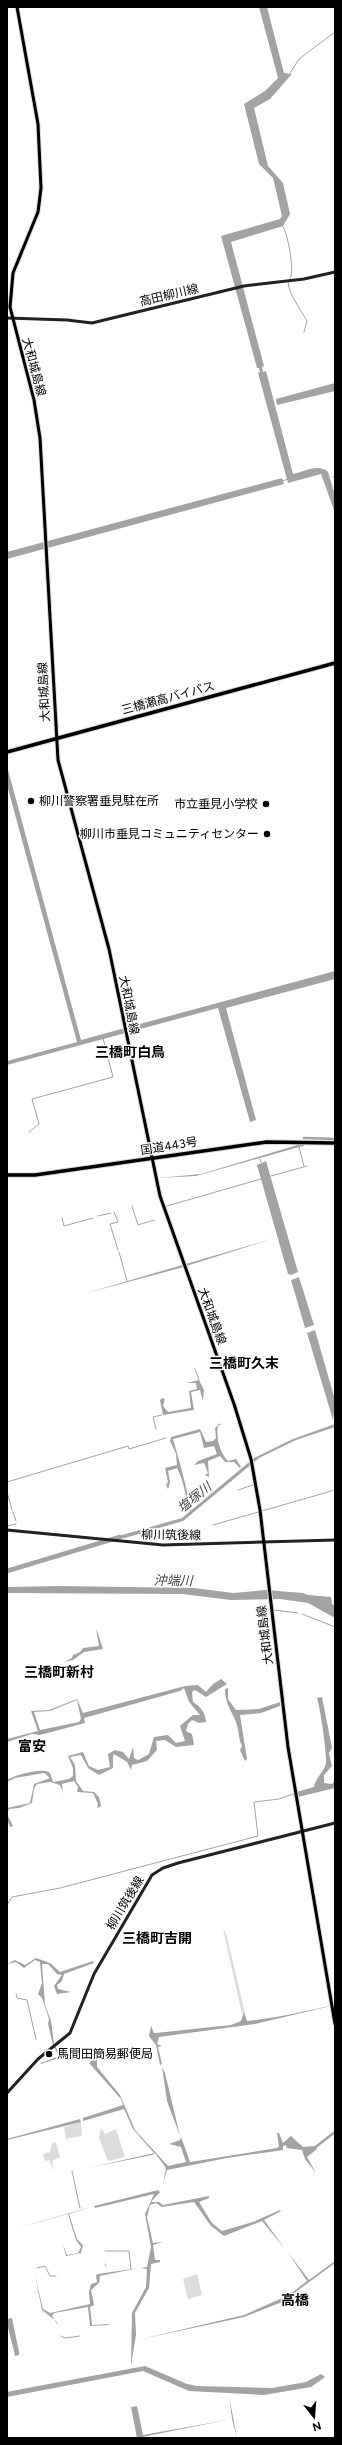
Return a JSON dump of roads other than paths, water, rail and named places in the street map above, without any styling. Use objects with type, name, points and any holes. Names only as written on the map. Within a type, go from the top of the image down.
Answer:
[{"type":"highway","name":"三橋瀬高バイパス","points":[[7,751],[335,662]]},
{"type":"highway","name":"国道443号","points":[[7,1175],[35,1175],[271,1141],[335,1143]]},
{"type":"main road","name":"大和城島線","points":[[17,7],[38,124],[41,188],[38,212],[12,280],[10,298],[12,319],[36,409],[42,460],[44,541],[55,737],[62,780],[109,949],[151,1159],[162,1202],[234,1404],[252,1462],[295,1791],[335,2024]]},
{"type":"main road","name":"高田柳川線","points":[[7,318],[67,320],[92,323],[243,286],[304,279],[335,272]]},
{"type":"main road","name":"柳川筑後線","points":[[7,1530],[163,1545],[335,1540]]},
{"type":"main road","name":"柳川筑後線","points":[[7,2093],[38,2059],[70,2033],[97,1969],[143,1888],[152,1875],[163,1868],[335,1823]]},
{"type":"waterway","points":[[290,73],[299,59],[335,32]]},
{"type":"waterway","points":[[282,225],[290,252],[292,268],[290,279]]},
{"type":"waterway","points":[[288,282],[292,296],[307,321],[304,332]]},
{"type":"waterway","points":[[282,481],[288,479]]},
{"type":"waterway","points":[[29,1132],[39,1124],[32,1099],[113,1077],[103,1038]]},
{"type":"waterway","points":[[304,1138],[335,1139]]},
{"type":"waterway","points":[[299,1147],[304,1166]]},
{"type":"waterway","points":[[271,1176],[307,1166]]},
{"type":"waterway","points":[[167,1206],[261,1179]]},
{"type":"waterway","points":[[132,1206],[138,1225],[154,1220]]},
{"type":"waterway","points":[[114,1212],[118,1222],[110,1224],[118,1250]]},
{"type":"waterway","points":[[98,1216],[111,1213]]},
{"type":"waterway","points":[[62,1218],[64,1226],[93,1218]]},
{"type":"waterway","points":[[119,1252],[127,1281]]},
{"type":"waterway","points":[[195,1369],[199,1380]]},
{"type":"waterway","points":[[156,1429],[153,1417],[162,1415]]},
{"type":"waterway","points":[[7,1482],[128,1446],[129,1449],[166,1438]]},
{"type":"waterway","points":[[238,1490],[253,1485]]},
{"type":"waterway","points":[[213,1525],[335,1490]]},
{"type":"waterway","points":[[7,1492],[12,1510]]},
{"type":"waterway","points":[[13,1512],[16,1521]]},
{"type":"waterway","points":[[7,1526],[16,1524]]},
{"type":"waterway","name":"塩塚川","points":[[7,1571],[120,1537]]},
{"type":"waterway","points":[[264,1610],[269,1610]]},
{"type":"waterway","points":[[274,1610],[298,1613]]},
{"type":"waterway","points":[[302,1614],[335,1627]]},
{"type":"waterway","points":[[7,1905],[12,1897],[60,1888],[258,1836],[254,1802],[279,1799],[293,1794]]},
{"type":"waterway","points":[[16,1994],[17,1998],[27,2000],[36,2039]]},
{"type":"waterway","points":[[313,2149],[335,2132]]},
{"type":"waterway","points":[[72,2171],[80,2208]]},
{"type":"waterway","points":[[105,2251],[129,2251],[131,2269]]},
{"type":"waterway","points":[[37,2268],[45,2266],[50,2276],[56,2276]]},
{"type":"waterway","points":[[61,2336],[65,2338],[80,2336]]},
{"type":"place","name":"柳川警察署垂見駐在所","points":[[31,801]]},
{"type":"place","name":"市立垂見小学校","points":[[266,804]]},
{"type":"place","name":"柳川市垂見コミュニティセンター","points":[[267,834]]},
{"type":"place","name":"馬間田簡易郵便局","points":[[49,2054]]},
{"type":"district","name":"三橋町白鳥","points":[[130,1052]]},
{"type":"district","name":"三橋町久末","points":[[244,1363]]},
{"type":"district","name":"三橋町新村","points":[[59,1672]]},
{"type":"district","name":"富安","points":[[32,1746]]},
{"type":"district","name":"三橋町吉開","points":[[157,1938]]},
{"type":"district","name":"高橋","points":[[295,2300]]},
{"type":"water label","name":"沖端川","points":[[173,1580]]}]
